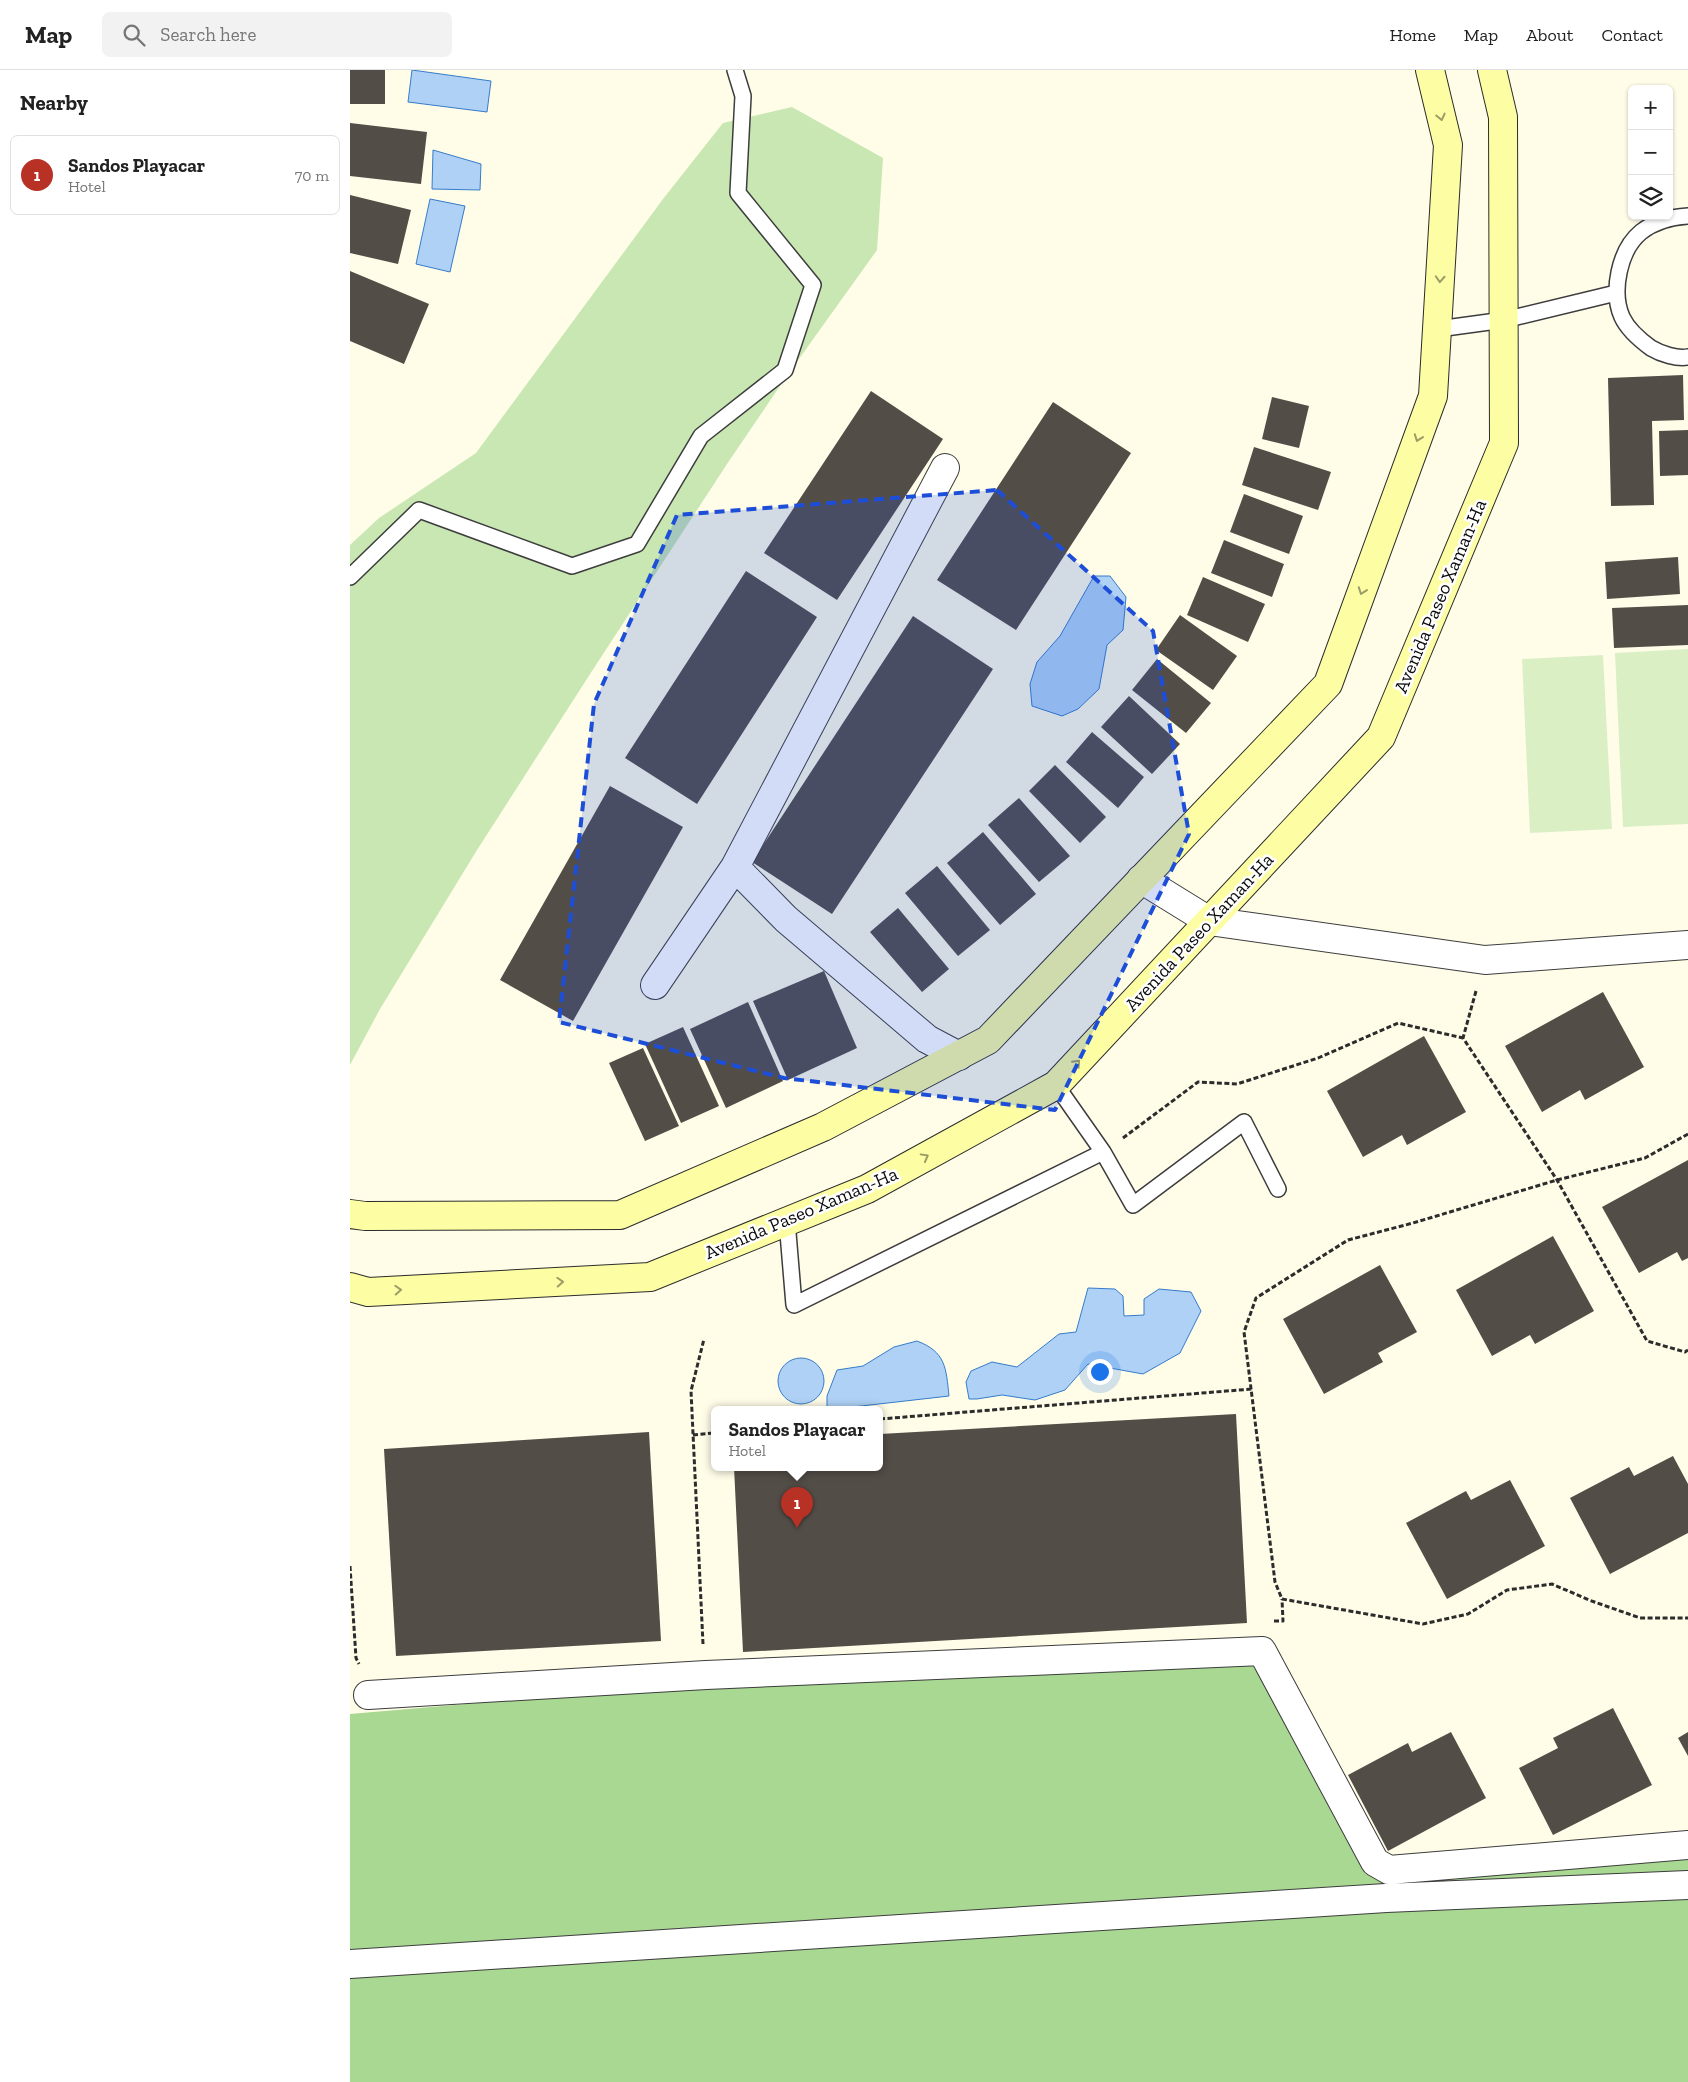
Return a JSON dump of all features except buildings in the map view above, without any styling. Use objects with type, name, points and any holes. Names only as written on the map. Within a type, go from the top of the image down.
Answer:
[{"type":"main road","points":[[350,1214],[365,1216],[620,1215],[823,1127],[959,1056],[988,1040],[1328,684],[1433,396],[1448,145],[1430,70]]},
{"type":"main road","name":"Avenida Paseo Xaman-Ha","points":[[350,1287],[368,1292],[650,1277],[867,1189],[1056,1085],[1381,737],[1504,443],[1503,117],[1492,70]]},
{"type":"street","points":[[655,985],[735,867],[945,468]]},
{"type":"street","points":[[735,867],[786,919],[927,1039],[959,1056]]},
{"type":"street","points":[[1141,879],[1209,921],[1485,960],[1688,945]]},
{"type":"street","points":[[368,1695],[706,1675],[1262,1651],[1375,1862],[1390,1870],[1688,1845]]},
{"type":"street","points":[[350,1964],[1386,1898],[1688,1885]]},
{"type":"lane","points":[[350,577],[419,510],[572,566],[637,544],[701,436],[785,370],[812,285],[738,193],[743,96],[735,70]]},
{"type":"lane","points":[[1687,361],[1660,353],[1638,338],[1622,317],[1616,293],[1621,259],[1641,232],[1670,217],[1688,216]]},
{"type":"lane","points":[[1438,329],[1504,320],[1616,293]]},
{"type":"lane","points":[[1056,1085],[1103,1152],[1133,1205],[1244,1122],[1278,1189]]},
{"type":"lane","points":[[787,1221],[794,1305],[1103,1152]]},
{"type":"path","points":[[1463,1038],[1485,960]]},
{"type":"path","points":[[1103,1152],[1198,1082],[1237,1084],[1318,1058],[1398,1023],[1463,1038],[1558,1180],[1647,1341],[1685,1352],[1688,1350]]},
{"type":"path","points":[[1688,1134],[1645,1158],[1558,1180],[1413,1223],[1348,1240],[1256,1298],[1244,1332],[1275,1582],[1282,1599],[1423,1624],[1468,1614],[1507,1590],[1552,1584],[1640,1618],[1688,1618]]},
{"type":"path","points":[[704,1339],[691,1391],[706,1675]]},
{"type":"path","points":[[883,1420],[1252,1389]]},
{"type":"path","points":[[693,1435],[711,1433]]},
{"type":"highlighted area","points":[[997,490],[1153,631],[1189,834],[1055,1110],[784,1078],[559,1022],[594,704],[677,515]]},
{"type":"green space","points":[[792,107],[883,158],[877,250],[786,377],[727,464],[592,671],[477,850],[380,1009],[350,1065],[350,545],[379,518],[476,453],[663,199],[723,123]]},
{"type":"green space","points":[[1688,649],[1688,824],[1623,827],[1615,653]]},
{"type":"green space","points":[[1603,655],[1612,829],[1530,833],[1522,659]]},
{"type":"green space","points":[[1267,1643],[1378,1859],[1688,1846],[1688,2082],[350,2082],[350,1714],[1034,1655]]},
{"type":"water","points":[[412,70],[491,81],[487,112],[408,102]]},
{"type":"water","points":[[433,150],[481,164],[480,190],[432,189]]},
{"type":"water","points":[[430,199],[465,206],[450,272],[416,264]]},
{"type":"water","points":[[1094,576],[1110,576],[1126,597],[1123,630],[1107,645],[1099,689],[1078,709],[1062,716],[1032,706],[1030,684],[1037,662],[1060,636]]},
{"type":"water","points":[[1088,1288],[1115,1289],[1123,1296],[1124,1316],[1144,1315],[1144,1299],[1159,1289],[1191,1292],[1201,1311],[1180,1353],[1143,1374],[1088,1364],[1065,1390],[1035,1400],[1002,1395],[969,1399],[966,1382],[971,1371],[992,1362],[1017,1367],[1059,1334],[1076,1332]]},
{"type":"water","points":[[917,1341],[934,1350],[943,1362],[949,1396],[861,1406],[827,1406],[827,1396],[837,1370],[863,1366],[894,1347]]},
{"type":"water","points":[[801,1358],[814,1362],[820,1368],[824,1381],[820,1394],[814,1400],[801,1404],[788,1400],[782,1394],[778,1381],[782,1368],[788,1362]]},
{"type":"place","name":"Sandos Playacar","points":[[797,1528]]}]
